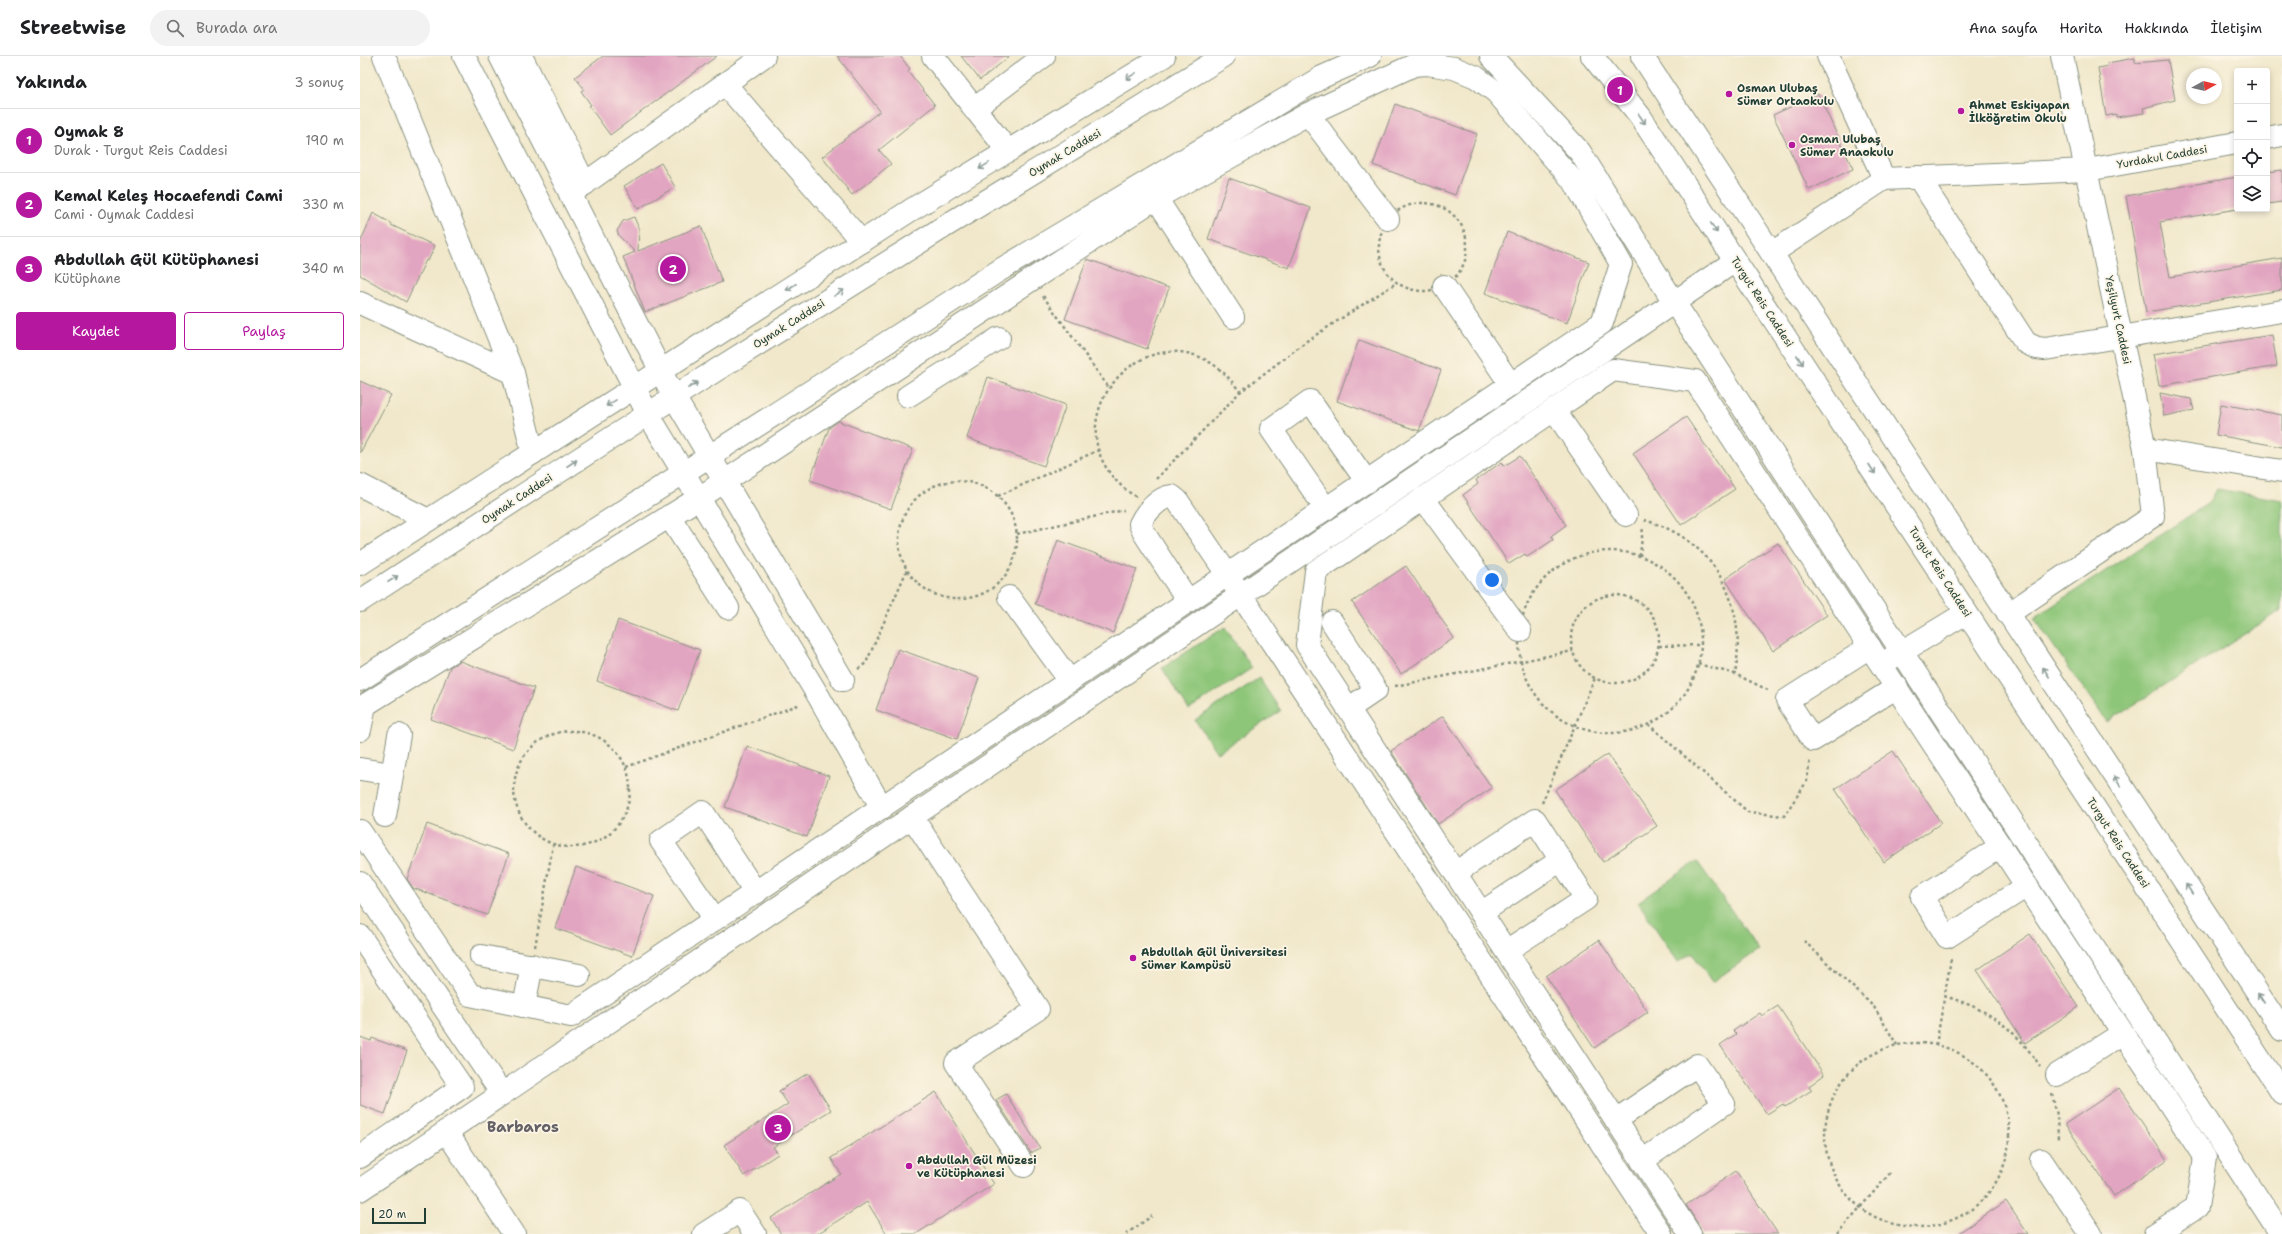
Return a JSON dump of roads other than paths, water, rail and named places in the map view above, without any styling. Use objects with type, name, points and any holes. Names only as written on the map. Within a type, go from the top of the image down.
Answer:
[{"type":"street","points":[[384,56],[513,373],[533,453]]},
{"type":"street","points":[[464,56],[648,414],[819,697],[882,808]]},
{"type":"street","points":[[500,56],[577,189]]},
{"type":"street","points":[[521,56],[577,189],[674,397],[843,680]]},
{"type":"street","points":[[577,189],[764,56]]},
{"type":"street","points":[[933,56],[1008,151]]},
{"type":"street","points":[[974,109],[1044,56]]},
{"type":"street","points":[[360,564],[862,242],[1164,56]]},
{"type":"street","name":"Oymak Caddesi","points":[[360,601],[674,397],[947,226],[1224,56]]},
{"type":"street","points":[[360,680],[1000,270],[1322,77],[1370,56]]},
{"type":"street","points":[[1491,56],[1580,152],[1674,302],[2281,1234]]},
{"type":"street","name":"Turgut Reis Caddesi","points":[[1592,56],[1640,116],[2282,1093]]},
{"type":"street","points":[[1642,56],[2282,1030]]},
{"type":"street","points":[[1772,253],[1884,179],[1828,56]]},
{"type":"street","name":"Yeşilyurt Caddesi","points":[[2008,614],[2153,516],[2146,449],[2062,56]]},
{"type":"street","points":[[360,730],[365,705],[699,498],[1156,198],[1308,114],[1414,65],[1427,64],[1454,68],[1476,77],[1496,92],[1575,183],[1621,264],[1602,324],[1227,574],[882,808],[571,1016],[470,995],[360,831]]},
{"type":"street","points":[[725,84],[862,242]]},
{"type":"street","points":[[1308,114],[1388,219]]},
{"type":"street","points":[[2270,137],[2282,135]]},
{"type":"street","name":"Yurdakul Caddesi","points":[[1884,179],[2087,170],[2234,144]]},
{"type":"street","points":[[1918,177],[2026,343],[2037,348],[2045,349],[2282,311]]},
{"type":"street","points":[[1156,198],[1233,317]]},
{"type":"street","points":[[360,1190],[1735,261]]},
{"type":"street","points":[[1444,286],[1511,385]]},
{"type":"street","points":[[360,303],[513,373]]},
{"type":"street","points":[[908,396],[999,338]]},
{"type":"street","points":[[936,342],[952,368]]},
{"type":"street","points":[[1690,1234],[1307,645],[1316,571],[1613,370],[1695,381],[2205,1158],[2197,1207],[2155,1234]]},
{"type":"street","points":[[1326,509],[1271,430],[1310,401],[1367,482]]},
{"type":"street","points":[[1554,410],[1635,518]]},
{"type":"street","points":[[2146,449],[2282,471]]},
{"type":"street","points":[[360,485],[428,520]]},
{"type":"street","points":[[1188,601],[1144,533],[1140,524],[1143,517],[1165,497],[1172,496],[1177,500],[1227,574],[1240,596],[1661,1234]]},
{"type":"street","points":[[1423,498],[1520,631]]},
{"type":"street","points":[[670,516],[728,608]]},
{"type":"street","points":[[1009,597],[1070,681]]},
{"type":"street","points":[[1897,687],[1813,740],[1787,700],[1876,655],[1902,652],[1966,613]]},
{"type":"street","points":[[1332,622],[1376,690],[1348,709]]},
{"type":"street","points":[[791,651],[817,636]]},
{"type":"street","points":[[385,816],[399,735]]},
{"type":"street","points":[[360,769],[392,774]]},
{"type":"street","points":[[715,919],[661,840],[703,812],[756,892]]},
{"type":"street","points":[[912,817],[1038,1009],[956,1063],[1024,1166]]},
{"type":"street","points":[[1455,872],[1535,820],[1561,860],[1586,899],[1506,951]]},
{"type":"street","points":[[2001,846],[1922,897],[1947,937],[2027,886]]},
{"type":"street","points":[[1481,913],[1561,860]]},
{"type":"street","points":[[360,883],[502,1094]]},
{"type":"street","points":[[360,936],[462,1087],[360,1156]]},
{"type":"street","points":[[481,956],[579,975]]},
{"type":"street","points":[[524,1006],[532,965]]},
{"type":"street","points":[[394,986],[419,971]]},
{"type":"street","points":[[2050,1079],[2123,1033]]},
{"type":"street","points":[[1616,1120],[1697,1065],[1724,1104],[1642,1160]]},
{"type":"street","points":[[446,1131],[514,1234]]},
{"type":"street","points":[[2041,1160],[2091,1234]]},
{"type":"street","points":[[704,1234],[740,1211],[755,1234]]},
{"type":"place","name":"Oymak 8","points":[[1620,90]]},
{"type":"place","name":"Osman Ulubaş Sümer Ortaokulu","points":[[1729,94]]},
{"type":"place","name":"Ahmet Eskiyapan İlköğretim Okulu","points":[[1961,111]]},
{"type":"place","name":"Osman Ulubaş Sümer Anaokulu","points":[[1792,145]]},
{"type":"place","name":"Kemal Keleş Hocaefendi Cami","points":[[673,269]]},
{"type":"place","name":"Abdullah Gül Üniversitesi Sümer Kampüsü","points":[[1133,958]]},
{"type":"place","name":"Abdullah Gül Kütüphanesi","points":[[778,1128]]},
{"type":"place","name":"Abdullah Gül Müzesi ve Kütüphanesi","points":[[909,1166]]},
{"type":"district","name":"Barbaros","points":[[523,1127]]}]
